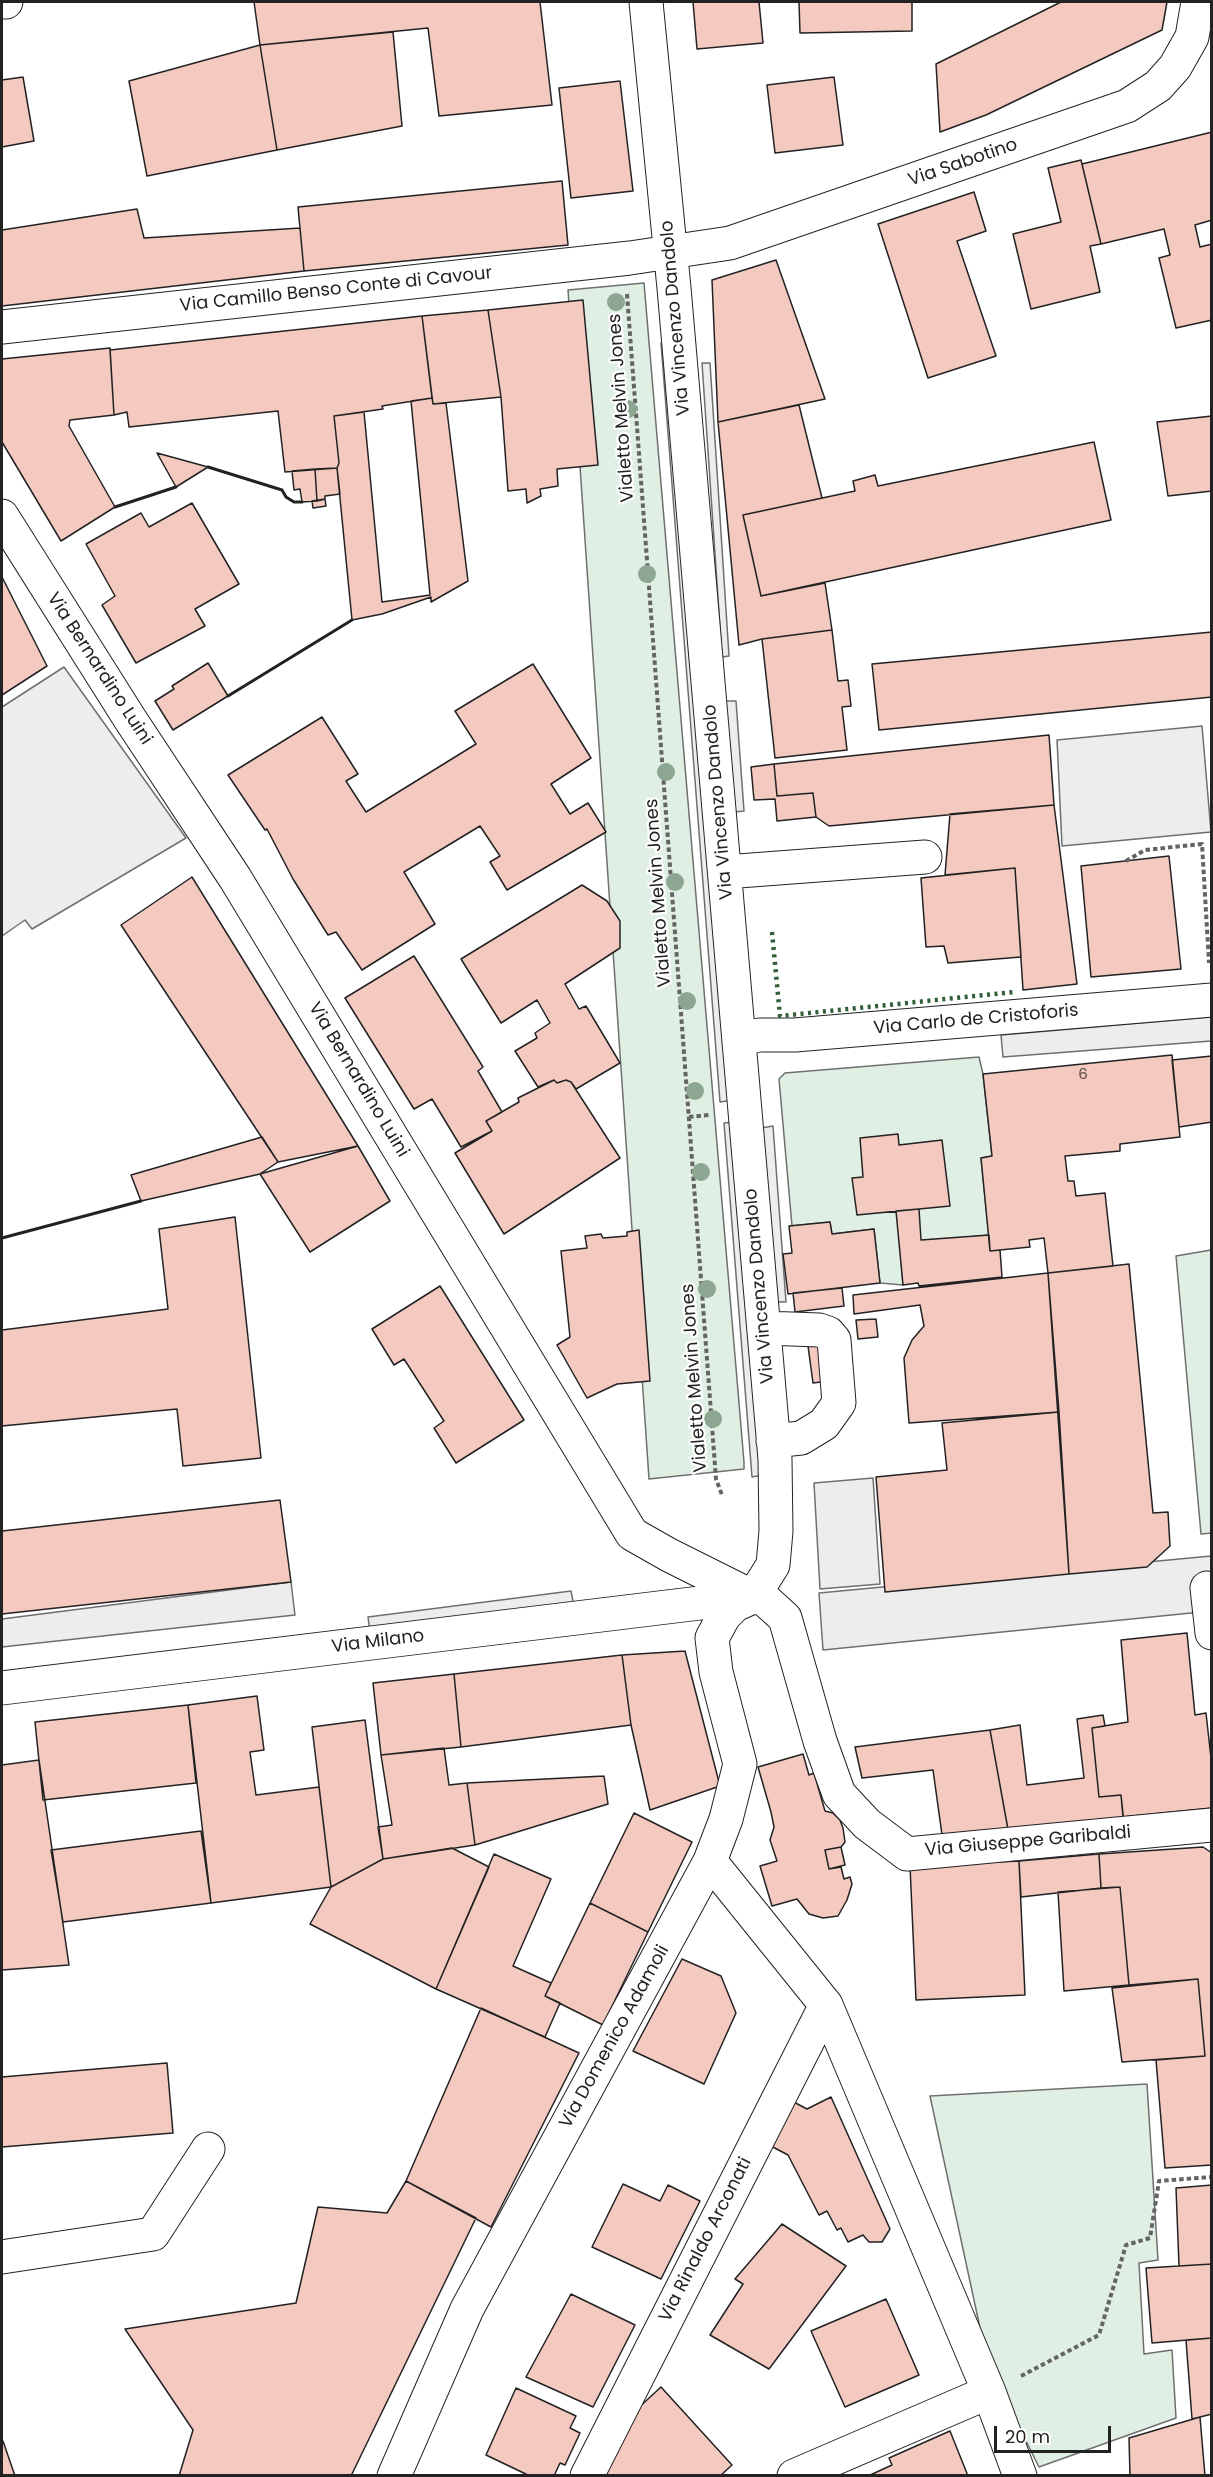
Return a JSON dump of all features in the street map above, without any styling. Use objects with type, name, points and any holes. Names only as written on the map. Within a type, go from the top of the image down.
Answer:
[{"type":"street","name":"Via Vincenzo Dandolo","points":[[646,2],[740,1039],[773,1441],[776,1531],[773,1565],[764,1583],[753,1597]]},
{"type":"street","name":"Via Sabotino","points":[[670,252],[730,243],[1127,106],[1158,86],[1176,67],[1192,37],[1198,2]]},
{"type":"street","name":"Via Camillo Benso Conte di Cavour","points":[[2,327],[670,252]]},
{"type":"street","name":"Via Bernardino Luini","points":[[2,516],[130,719],[236,878],[632,1534],[753,1597]]},
{"type":"street","points":[[725,872],[926,857]]},
{"type":"street","name":"Via Carlo de Cristoforis","points":[[740,1039],[759,1035],[795,1035],[1212,1000]]},
{"type":"street","points":[[764,1328],[819,1330],[828,1333],[834,1340],[839,1403],[824,1424],[801,1438],[773,1441]]},
{"type":"street","points":[[1207,1588],[1212,1633]]},
{"type":"street","name":"Via Milano","points":[[2,1688],[753,1597]]},
{"type":"street","name":"Via Giuseppe Garibaldi","points":[[753,1597],[764,1599],[785,1618],[820,1741],[839,1794],[867,1824],[907,1854],[1212,1825]]},
{"type":"street","name":"Via Domenico Adamoli","points":[[394,2475],[467,2309],[710,1861],[726,1819],[740,1764],[716,1671],[712,1638],[729,1610],[753,1597]]},
{"type":"street","points":[[710,1861],[826,2005],[989,2392],[1020,2475]]},
{"type":"street","name":"Via Rinaldo Arconati","points":[[587,2475],[826,2005]]},
{"type":"street","points":[[2,2257],[153,2234],[208,2149]]},
{"type":"street","points":[[794,2475],[989,2392]]},
{"type":"path","name":"Vialetto Melvin Jones","points":[[627,288],[716,1479],[722,1495]]},
{"type":"path","points":[[1126,861],[1145,850],[1202,844],[1209,968]]},
{"type":"path","points":[[689,1117],[719,1114]]},
{"type":"path","points":[[989,2392],[1099,2335],[1126,2245],[1150,2238],[1159,2181],[1211,2177]]},
{"type":"green space","points":[[644,283],[744,1462],[744,1469],[649,1479],[568,290]]},
{"type":"green space","points":[[979,1057],[992,1156],[981,1158],[989,1235],[900,1244],[903,1285],[880,1283],[874,1229],[832,1234],[830,1222],[792,1226],[779,1079],[785,1073]]},
{"type":"green space","points":[[1211,1250],[1212,1533],[1201,1534],[1176,1256]]},
{"type":"green space","points":[[1147,2084],[1158,2260],[1139,2263],[1144,2354],[1172,2350],[1176,2418],[1039,2467],[988,2365],[930,2096]]},
{"type":"shaded area","points":[[673,342],[733,1100],[720,1102],[661,343]]},
{"type":"shaded area","points":[[702,363],[710,363],[729,656],[722,657]]},
{"type":"shaded area","points":[[64,667],[186,838],[32,929],[25,920],[2,936],[2,707]]},
{"type":"shaded area","points":[[726,701],[736,701],[744,811],[734,812]]},
{"type":"shaded area","points":[[1202,726],[1211,832],[1062,846],[1057,740]]},
{"type":"shaded area","points":[[1211,1017],[1211,1041],[1003,1057],[1001,1035]]},
{"type":"shaded area","points":[[735,1122],[763,1475],[752,1477],[724,1123]]},
{"type":"shaded area","points":[[773,1126],[786,1302],[775,1302],[761,1128]]},
{"type":"shaded area","points":[[873,1478],[880,1584],[820,1589],[814,1483]]},
{"type":"shaded area","points":[[1211,1556],[1211,1611],[823,1650],[819,1593]]},
{"type":"shaded area","points":[[291,1582],[295,1615],[2,1647],[2,1619]]},
{"type":"shaded area","points":[[571,1591],[574,1607],[370,1632],[368,1617]]},
{"type":"building","points":[[254,2],[540,2],[552,105],[439,116],[428,28],[260,45]]},
{"type":"building","points":[[693,2],[759,2],[763,43],[697,49]]},
{"type":"building","points":[[799,2],[912,2],[912,31],[800,33]]},
{"type":"building","points":[[1061,2],[1167,2],[1162,30],[986,115],[940,132],[936,64]]},
{"type":"building","points":[[393,32],[402,126],[277,150],[260,45]]},
{"type":"building","points":[[260,45],[277,150],[147,176],[129,81]]},
{"type":"building","points":[[23,77],[34,141],[2,147],[2,80]]},
{"type":"building","points":[[834,77],[843,145],[775,153],[767,85]]},
{"type":"building","points":[[620,81],[633,191],[571,198],[559,88]]},
{"type":"building","points":[[1212,132],[1212,220],[1195,225],[1200,247],[1212,244],[1212,320],[1176,328],[1159,258],[1170,255],[1164,229],[1101,244],[1082,164]]},
{"type":"building","points":[[1081,160],[1101,244],[1090,246],[1100,292],[1031,309],[1013,234],[1061,222],[1048,168]]},
{"type":"building","points":[[562,181],[568,245],[304,271],[298,207]]},
{"type":"building","points":[[974,192],[986,231],[957,241],[996,356],[928,378],[878,224]]},
{"type":"building","points":[[137,209],[144,238],[300,228],[304,271],[2,306],[2,230]]},
{"type":"building","points":[[776,260],[825,399],[718,422],[712,280]]},
{"type":"building","points":[[583,300],[598,465],[557,469],[558,486],[540,489],[541,496],[527,503],[526,489],[508,491],[501,397],[488,310]]},
{"type":"building","points":[[488,310],[501,397],[433,404],[422,316]]},
{"type":"building","points":[[422,316],[432,398],[382,406],[383,409],[334,416],[339,463],[337,468],[285,472],[278,411],[129,427],[127,412],[114,415],[110,350]]},
{"type":"building","points":[[110,348],[114,415],[70,420],[69,426],[115,507],[61,541],[2,442],[2,359]]},
{"type":"building","points":[[432,398],[433,404],[446,403],[468,581],[431,602],[431,597],[382,614],[352,620],[334,416],[364,412],[382,602],[430,595],[411,401]]},
{"type":"building","points":[[799,405],[822,498],[743,515],[761,596],[825,583],[832,630],[762,639],[739,645],[718,422]]},
{"type":"building","points":[[1212,416],[1212,491],[1168,496],[1157,422]]},
{"type":"building","points":[[1094,442],[1111,520],[761,596],[743,515],[855,491],[853,481],[875,475],[878,486]]},
{"type":"building","points":[[157,453],[208,467],[176,487]]},
{"type":"building","points":[[337,468],[340,494],[325,496],[325,499],[317,501],[315,469]]},
{"type":"building","points":[[315,469],[317,501],[302,502],[300,489],[294,490],[292,471]]},
{"type":"building","points":[[325,499],[326,506],[313,508],[312,501]]},
{"type":"building","points":[[192,503],[239,584],[195,609],[205,626],[136,663],[102,605],[115,596],[86,544],[141,513],[149,527]]},
{"type":"building","points":[[2,577],[47,666],[2,695]]},
{"type":"building","points":[[832,630],[838,681],[848,680],[851,706],[842,707],[847,750],[775,758],[762,639]]},
{"type":"building","points":[[1212,632],[1212,697],[879,730],[872,664]]},
{"type":"building","points":[[208,663],[228,696],[173,730],[155,701],[174,689],[172,686]]},
{"type":"building","points":[[533,664],[591,758],[551,784],[570,814],[588,803],[606,832],[507,890],[490,862],[500,856],[480,826],[404,872],[435,924],[362,970],[336,932],[328,935],[293,879],[267,829],[265,830],[228,775],[322,717],[358,774],[346,781],[366,812],[476,744],[455,711]]},
{"type":"building","points":[[1049,735],[1054,805],[829,826],[816,817],[813,793],[777,796],[774,764]]},
{"type":"building","points":[[774,764],[777,796],[813,793],[816,817],[777,821],[775,799],[754,800],[751,767]]},
{"type":"building","points":[[1054,805],[1077,984],[1023,990],[1015,868],[945,875],[950,814]]},
{"type":"building","points":[[1169,856],[1181,969],[1091,977],[1081,866]]},
{"type":"building","points":[[1015,868],[1021,957],[948,963],[944,946],[926,947],[921,878]]},
{"type":"building","points":[[192,877],[358,1146],[278,1162],[121,925]]},
{"type":"building","points":[[582,885],[607,901],[620,921],[620,948],[565,984],[579,1009],[586,1006],[620,1063],[576,1089],[571,1082],[566,1080],[557,1083],[554,1080],[538,1087],[515,1051],[537,1038],[535,1033],[550,1023],[537,1000],[501,1023],[461,959]]},
{"type":"building","points":[[414,956],[483,1067],[478,1071],[502,1112],[486,1121],[492,1131],[461,1147],[432,1099],[414,1109],[345,998]]},
{"type":"building","points":[[1172,1055],[1180,1137],[1120,1144],[1120,1151],[1065,1156],[1068,1181],[1074,1181],[1076,1196],[1105,1193],[1113,1266],[1048,1273],[1044,1238],[1029,1240],[1030,1247],[990,1251],[981,1158],[992,1156],[983,1074]]},
{"type":"building","points":[[1212,1056],[1212,1122],[1179,1127],[1172,1060]]},
{"type":"building","points":[[554,1080],[557,1083],[566,1080],[571,1082],[620,1158],[504,1234],[455,1153],[492,1131],[486,1121],[519,1102],[518,1098]]},
{"type":"building","points":[[898,1134],[899,1145],[942,1140],[950,1206],[857,1215],[852,1178],[863,1177],[860,1138]]},
{"type":"building","points":[[262,1137],[278,1162],[260,1174],[141,1201],[131,1175]]},
{"type":"building","points":[[358,1146],[390,1201],[310,1252],[260,1174]]},
{"type":"building","points":[[919,1209],[921,1240],[989,1235],[990,1251],[1000,1250],[1002,1277],[919,1286],[918,1283],[903,1285],[896,1211]]},
{"type":"building","points":[[235,1217],[261,1458],[183,1466],[177,1409],[2,1426],[2,1330],[168,1309],[159,1229]]},
{"type":"building","points":[[830,1222],[832,1234],[874,1229],[880,1283],[788,1294],[783,1254],[792,1253],[789,1226]]},
{"type":"building","points":[[639,1230],[650,1381],[617,1384],[587,1398],[557,1345],[570,1337],[561,1251],[587,1248],[585,1236],[601,1234],[603,1238],[627,1236],[627,1232]]},
{"type":"building","points":[[1129,1264],[1153,1513],[1168,1512],[1170,1546],[1147,1567],[1069,1574],[1048,1273]]},
{"type":"building","points":[[1048,1273],[1059,1412],[909,1423],[904,1358],[912,1340],[924,1326],[920,1305],[854,1314],[853,1295]]},
{"type":"building","points":[[440,1286],[524,1420],[456,1463],[434,1428],[444,1421],[404,1359],[394,1365],[372,1329]]},
{"type":"building","points":[[842,1288],[844,1306],[795,1312],[793,1293]]},
{"type":"building","points":[[876,1319],[878,1337],[858,1339],[856,1320]]},
{"type":"building","points":[[848,1342],[852,1378],[813,1383],[808,1346]]},
{"type":"building","points":[[1059,1412],[1069,1574],[885,1592],[876,1477],[947,1470],[942,1423]]},
{"type":"building","points":[[280,1500],[291,1582],[2,1614],[2,1531]]},
{"type":"building","points":[[1187,1633],[1195,1715],[1206,1713],[1212,1767],[1212,1808],[1123,1817],[1121,1795],[1099,1797],[1092,1728],[1128,1722],[1121,1640]]},
{"type":"building","points":[[685,1651],[720,1786],[650,1810],[631,1725],[622,1655]]},
{"type":"building","points":[[622,1655],[631,1725],[461,1747],[454,1674]]},
{"type":"building","points":[[454,1674],[461,1747],[381,1755],[373,1683]]},
{"type":"building","points":[[257,1696],[264,1750],[250,1752],[256,1795],[319,1787],[331,1887],[211,1903],[188,1705]]},
{"type":"building","points":[[188,1705],[196,1783],[43,1800],[35,1722]]},
{"type":"building","points":[[1103,1715],[1105,1726],[1092,1728],[1099,1797],[1121,1795],[1124,1823],[1009,1835],[990,1730],[1020,1725],[1027,1785],[1084,1778],[1077,1719]]},
{"type":"building","points":[[365,1720],[383,1859],[331,1887],[312,1727]]},
{"type":"building","points":[[990,1730],[1009,1835],[943,1842],[933,1770],[862,1778],[855,1747]]},
{"type":"building","points":[[444,1748],[449,1785],[467,1783],[475,1845],[383,1859],[378,1827],[392,1825],[381,1755]]},
{"type":"building","points":[[803,1754],[809,1775],[814,1773],[825,1811],[833,1813],[840,1820],[843,1828],[845,1842],[841,1847],[825,1850],[829,1869],[841,1867],[844,1879],[850,1877],[852,1884],[847,1900],[838,1916],[823,1918],[809,1914],[797,1899],[772,1906],[760,1866],[777,1861],[770,1840],[774,1827],[771,1812],[758,1767]]},
{"type":"building","points":[[39,1760],[69,1965],[2,1970],[2,1765]]},
{"type":"building","points":[[604,1776],[608,1804],[475,1845],[467,1783]]},
{"type":"building","points":[[634,1813],[692,1842],[648,1932],[590,1903]]},
{"type":"building","points":[[201,1831],[211,1903],[63,1922],[51,1850]]},
{"type":"building","points":[[841,1847],[845,1865],[829,1869],[825,1850]]},
{"type":"building","points":[[1203,1847],[1212,1853],[1212,2165],[1165,2168],[1156,2060],[1205,2056],[1198,1979],[1129,1985],[1120,1887],[1101,1888],[1099,1854]]},
{"type":"building","points":[[452,1848],[489,1867],[436,1989],[310,1924],[331,1887],[383,1859]]},
{"type":"building","points":[[494,1854],[551,1879],[513,1966],[551,1983],[545,1996],[560,2003],[545,2037],[436,1989]]},
{"type":"building","points":[[1099,1854],[1101,1888],[1021,1897],[1019,1861]]},
{"type":"building","points":[[1019,1861],[1025,1995],[916,2000],[910,1866]]},
{"type":"building","points":[[1120,1887],[1129,1985],[1064,1991],[1058,1892]]},
{"type":"building","points":[[590,1903],[648,1932],[603,2025],[545,1996]]},
{"type":"building","points":[[682,1959],[721,1976],[736,2013],[704,2084],[633,2051]]},
{"type":"building","points":[[1198,1979],[1205,2056],[1122,2062],[1112,1988]]},
{"type":"building","points":[[481,2008],[579,2053],[491,2227],[406,2181]]},
{"type":"building","points":[[167,2063],[173,2133],[2,2147],[2,2077]]},
{"type":"building","points":[[831,2097],[890,2229],[882,2242],[869,2242],[863,2235],[848,2242],[841,2228],[837,2230],[827,2211],[819,2215],[788,2155],[769,2145],[790,2100],[807,2109]]},
{"type":"building","points":[[406,2181],[476,2218],[351,2476],[179,2476],[193,2430],[125,2329],[296,2303],[318,2207],[387,2213]]},
{"type":"building","points":[[623,2184],[660,2201],[668,2185],[700,2201],[661,2279],[592,2247]]},
{"type":"building","points":[[1212,2185],[1212,2264],[1179,2266],[1176,2188]]},
{"type":"building","points":[[782,2224],[846,2266],[769,2369],[710,2335],[743,2284],[735,2279]]},
{"type":"building","points":[[1212,2264],[1212,2338],[1152,2343],[1146,2268]]},
{"type":"building","points":[[571,2294],[635,2325],[593,2407],[526,2377]]},
{"type":"building","points":[[886,2299],[919,2375],[845,2407],[811,2331]]},
{"type":"building","points":[[1212,2338],[1212,2414],[1192,2419],[1186,2340]]},
{"type":"building","points":[[661,2387],[732,2465],[720,2476],[595,2476],[622,2423]]},
{"type":"building","points":[[516,2388],[576,2416],[570,2428],[580,2433],[565,2465],[560,2463],[554,2476],[530,2476],[486,2455]]},
{"type":"building","points":[[1200,2417],[1205,2476],[1130,2476],[1129,2438]]},
{"type":"building","points":[[950,2431],[968,2476],[868,2476],[892,2465],[889,2458]]},
{"type":"building","points":[[3,2441],[15,2476],[2,2476]]},
{"type":"hedge","points":[[772,932],[780,1016],[1014,992]]},
{"type":"wall","points":[[208,467],[282,490],[286,497],[294,502],[302,502]]},
{"type":"wall","points":[[115,507],[176,487]]},
{"type":"wall","points":[[228,696],[352,620]]},
{"type":"wall","points":[[2,1238],[141,1201]]}]
